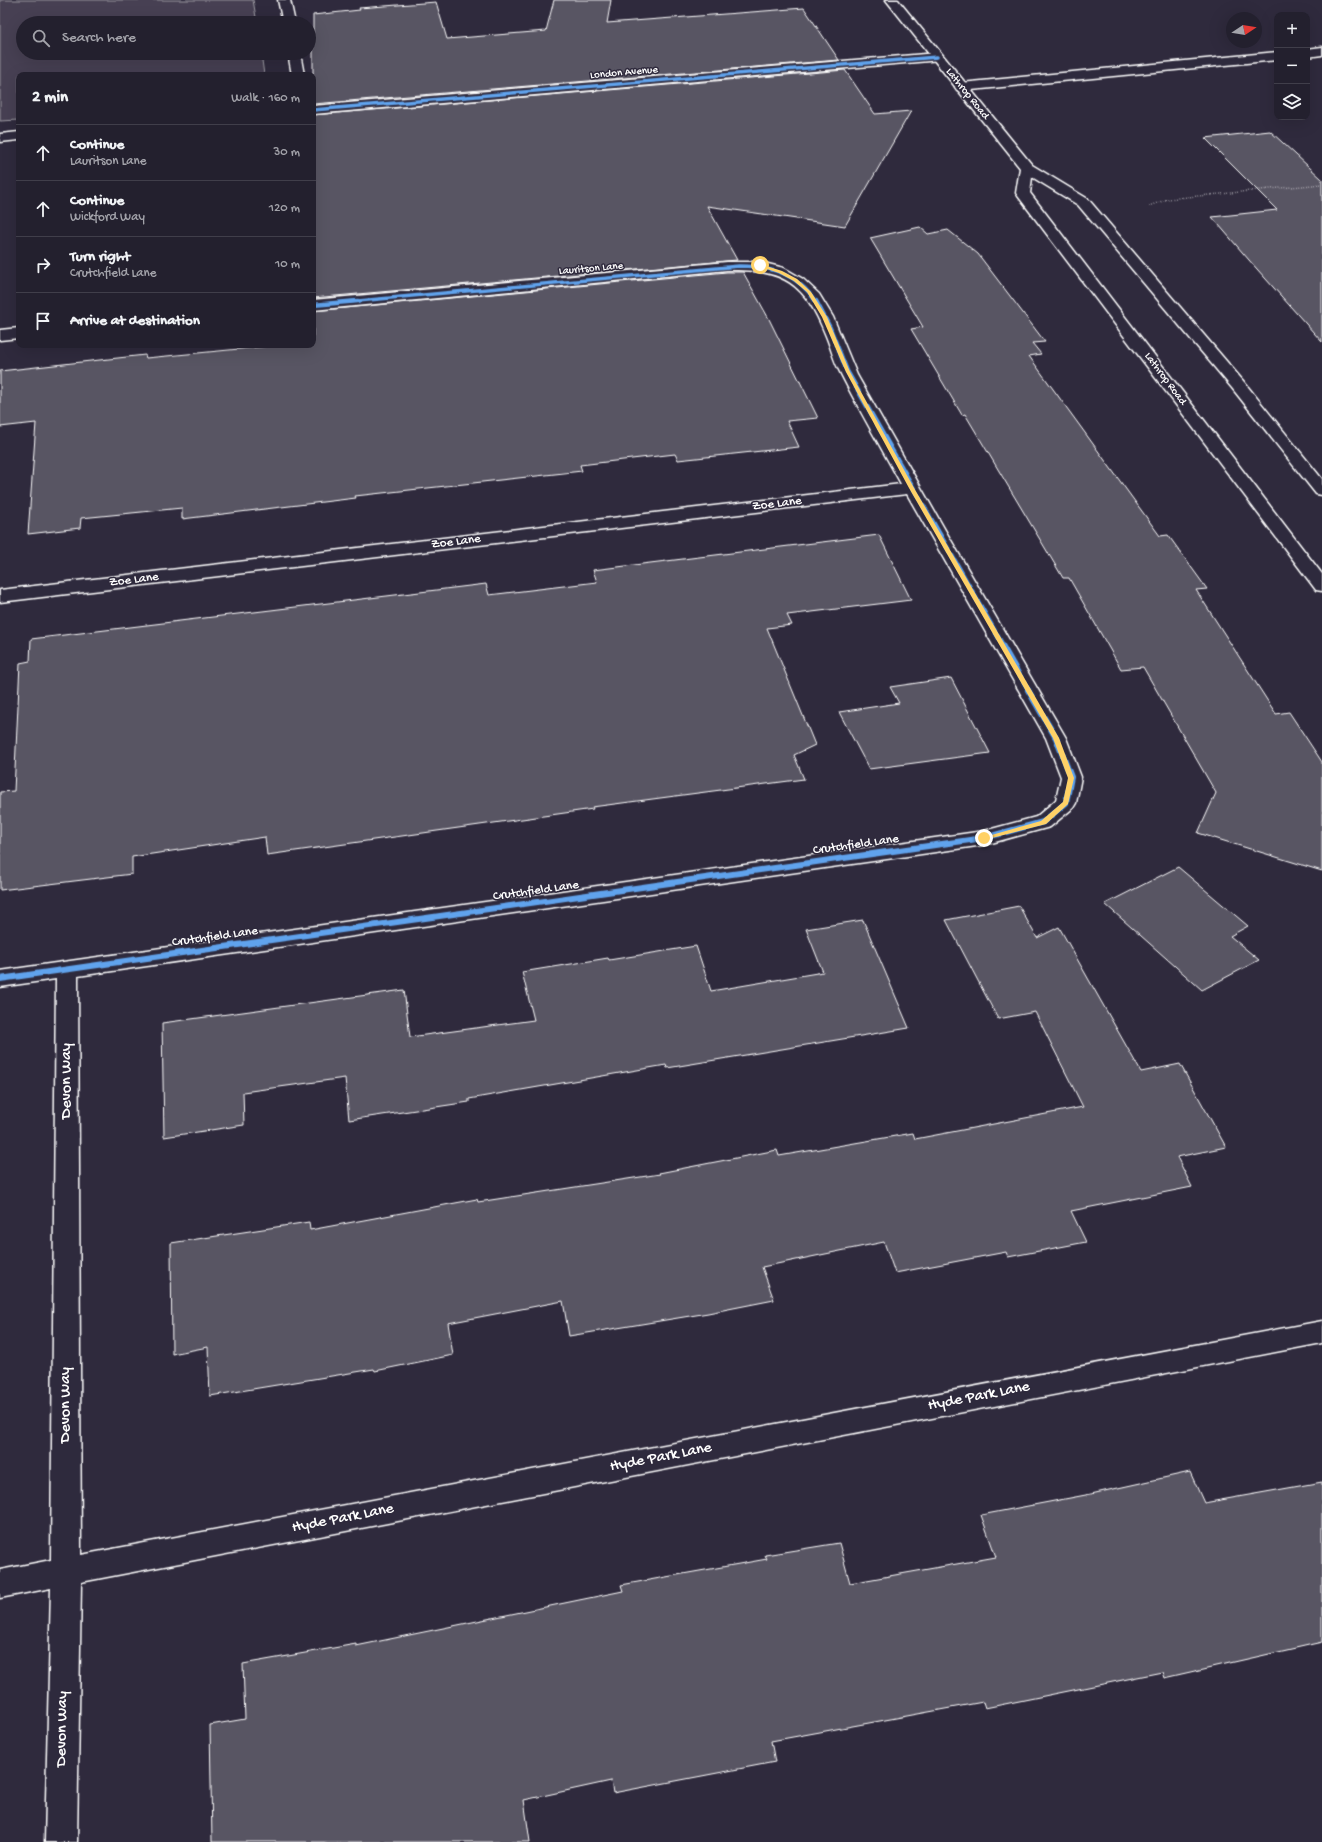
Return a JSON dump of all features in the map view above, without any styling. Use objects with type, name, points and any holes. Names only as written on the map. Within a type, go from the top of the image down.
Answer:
[{"type":"street","points":[[284,0],[287,16]]},
{"type":"street","name":"Lathrop Road","points":[[892,0],[1027,168],[1083,202],[1238,386],[1322,490]]},
{"type":"street","points":[[1310,53],[1322,52]]},
{"type":"street","points":[[961,87],[1274,56]]},
{"type":"street","name":"London Avenue","points":[[316,110],[937,57]]},
{"type":"street","points":[[295,60],[297,72]]},
{"type":"street","points":[[0,138],[16,136]]},
{"type":"street","name":"Lathrop Road","points":[[1027,168],[1023,193],[1322,586]]},
{"type":"street","name":"Lauritson Lane","points":[[316,305],[727,266],[760,265],[781,272],[796,280],[809,292],[825,317],[848,372],[911,488],[1056,738],[1071,778],[1066,803]]},
{"type":"street","points":[[0,335],[16,333]]},
{"type":"street","name":"Zoe Lane","points":[[0,596],[911,488]]},
{"type":"street","name":"Crutchfield Lane","points":[[0,979],[984,838],[1043,822],[1066,803]]},
{"type":"street","name":"Devon Way","points":[[61,1842],[66,1572],[67,969]]},
{"type":"street","name":"Hyde Park Lane","points":[[0,1584],[1322,1332]]},
{"type":"path","points":[[1149,206],[1168,199],[1322,184]]},
{"type":"shaded area","points":[[0,0],[253,0],[256,16],[16,16],[16,60],[262,60],[264,72],[16,72],[16,120],[0,121]]},
{"type":"building","points":[[554,0],[611,0],[607,23],[804,8],[839,60],[316,104],[316,72],[313,72],[313,60],[316,60],[316,16],[313,15],[360,10],[359,8],[436,2],[447,39],[546,31]]},
{"type":"building","points":[[845,70],[875,114],[911,111],[845,226],[707,206],[737,260],[316,298],[316,115]]},
{"type":"building","points":[[1270,131],[1322,179],[1322,342],[1212,217],[1277,210],[1205,138]]},
{"type":"building","points":[[920,227],[928,234],[948,230],[978,254],[1045,342],[1032,343],[1041,354],[1029,356],[1160,536],[1168,535],[1207,589],[1196,590],[1276,714],[1289,712],[1322,762],[1322,871],[1198,833],[1216,793],[1143,667],[1121,669],[1069,578],[1063,578],[965,414],[962,415],[911,329],[923,327],[870,238]]},
{"type":"building","points":[[727,272],[743,272],[769,319],[818,418],[787,421],[799,447],[678,460],[675,454],[580,465],[582,471],[355,496],[356,498],[182,519],[182,508],[81,518],[80,528],[28,534],[36,423],[0,427],[0,371],[145,355],[146,358],[250,348],[316,348],[316,311]]},
{"type":"building","points":[[879,535],[911,600],[787,615],[792,625],[767,628],[815,745],[794,755],[804,779],[592,807],[593,809],[267,855],[265,837],[132,857],[132,874],[0,890],[0,792],[14,791],[20,663],[30,661],[31,639],[486,584],[489,595],[597,582],[593,570]]},
{"type":"building","points":[[951,678],[990,753],[869,769],[839,712],[899,703],[890,687]]},
{"type":"building","points":[[1178,867],[1248,926],[1230,936],[1259,960],[1202,990],[1105,904]]},
{"type":"building","points":[[1019,906],[1037,938],[1059,927],[1141,1072],[1180,1064],[1226,1147],[1177,1157],[1192,1187],[1071,1211],[1086,1242],[1008,1257],[1006,1252],[895,1273],[884,1242],[762,1267],[774,1300],[708,1313],[569,1336],[563,1301],[448,1323],[453,1355],[375,1371],[374,1369],[210,1396],[208,1347],[172,1354],[171,1243],[309,1222],[310,1230],[477,1199],[478,1202],[660,1174],[659,1173],[777,1150],[779,1156],[913,1133],[915,1139],[1083,1107],[1035,1012],[998,1019],[946,920]]},
{"type":"building","points":[[863,920],[909,1028],[667,1068],[666,1065],[469,1099],[469,1102],[349,1120],[345,1078],[243,1092],[244,1125],[164,1137],[162,1023],[404,990],[410,1037],[534,1020],[522,972],[696,946],[711,991],[823,972],[806,929]]},
{"type":"building","points":[[1190,1472],[1204,1503],[1322,1482],[1322,1642],[1164,1678],[1162,1672],[985,1708],[983,1702],[771,1741],[775,1762],[613,1793],[611,1781],[524,1800],[530,1842],[212,1842],[210,1725],[245,1719],[243,1664],[356,1644],[356,1646],[623,1591],[621,1585],[767,1559],[765,1555],[839,1543],[850,1583],[996,1557],[981,1515],[1091,1494]]},
{"type":"cycle path","points":[[316,110],[937,57]]},
{"type":"cycle path","points":[[0,979],[984,838],[1043,822],[1066,803],[1071,777],[1056,738],[936,530],[847,371],[820,307],[807,290],[788,276],[770,268],[727,266],[316,305]]},
{"type":"route","points":[[760,265],[781,272],[796,280],[809,292],[825,317],[848,372],[911,488],[1056,738],[1071,778],[1066,803],[1043,822],[984,838]]}]
